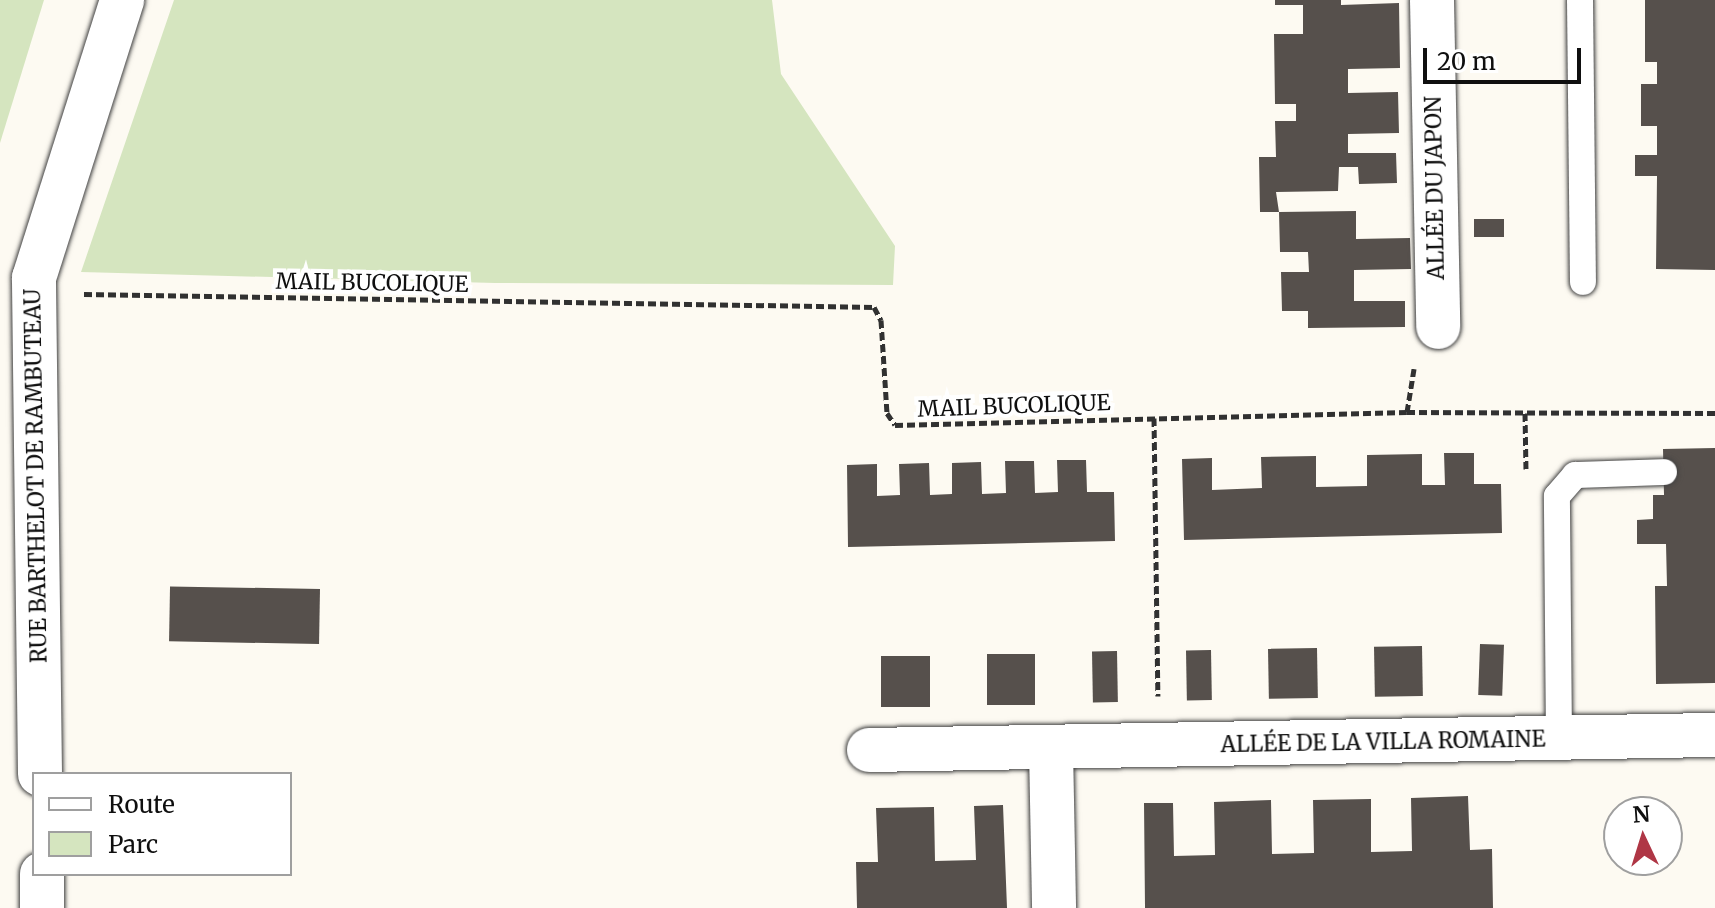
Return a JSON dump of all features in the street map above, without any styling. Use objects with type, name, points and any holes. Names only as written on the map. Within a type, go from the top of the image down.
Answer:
[{"type":"street","name":"RUE BARTHELOT DE RAMBUTEAU","points":[[40,772],[34,278],[122,0]]},
{"type":"street","name":"ALLÉE DU JAPON","points":[[1432,0],[1438,327]]},
{"type":"street","name":"ALLÉE DE LA VILLA ROMAINE","points":[[869,750],[1715,735]]},
{"type":"street","points":[[1051,748],[1054,908]]},
{"type":"street","points":[[42,876],[42,908]]},
{"type":"lane","points":[[1580,0],[1583,282]]},
{"type":"lane","points":[[1559,739],[1557,496],[1575,475],[1664,472]]},
{"type":"path","name":"MAIL BUCOLIQUE","points":[[79,294],[874,307],[881,320],[887,413],[895,425],[1407,412],[1715,413]]},
{"type":"path","points":[[1139,746],[1158,697],[1154,418]]},
{"type":"green space","points":[[0,0],[44,0],[0,143]]},
{"type":"green space","points":[[174,0],[772,0],[781,74],[895,246],[893,285],[495,283],[81,272]]},
{"type":"building","points":[[1275,0],[1341,0],[1341,5],[1399,3],[1400,68],[1348,69],[1348,93],[1398,92],[1399,133],[1348,134],[1348,153],[1396,153],[1397,183],[1359,184],[1358,167],[1339,167],[1338,191],[1276,192],[1279,212],[1260,212],[1259,157],[1276,157],[1275,121],[1296,121],[1296,104],[1275,104],[1274,34],[1303,34],[1303,5],[1275,5]]},
{"type":"building","points":[[1645,0],[1715,0],[1715,270],[1656,269],[1657,176],[1635,176],[1635,155],[1657,155],[1657,126],[1641,126],[1641,84],[1657,84],[1657,62],[1645,62]]},
{"type":"building","points":[[1356,211],[1356,239],[1410,238],[1411,269],[1354,270],[1354,301],[1405,301],[1405,327],[1308,328],[1308,311],[1282,311],[1281,272],[1309,272],[1308,252],[1280,252],[1279,212]]},
{"type":"building","points":[[1474,219],[1504,219],[1504,237],[1474,237]]},
{"type":"building","points":[[1715,448],[1715,683],[1656,684],[1655,586],[1667,586],[1666,544],[1637,544],[1637,520],[1653,519],[1653,495],[1664,495],[1663,449]]},
{"type":"building","points":[[1444,453],[1474,453],[1474,484],[1501,484],[1502,533],[1184,540],[1182,459],[1212,458],[1212,490],[1262,488],[1261,457],[1316,456],[1316,487],[1367,486],[1367,455],[1422,454],[1422,485],[1445,485]]},
{"type":"building","points":[[1057,460],[1086,460],[1087,492],[1114,492],[1115,541],[848,547],[847,465],[877,464],[877,496],[900,495],[899,464],[929,463],[930,495],[952,494],[952,463],[981,462],[982,494],[1006,493],[1005,461],[1034,461],[1035,493],[1058,492]]},
{"type":"building","points":[[170,586],[320,589],[319,644],[169,641]]},
{"type":"building","points":[[1480,644],[1504,645],[1502,696],[1478,695]]},
{"type":"building","points":[[1422,646],[1423,696],[1375,697],[1374,647]]},
{"type":"building","points":[[1317,648],[1318,698],[1269,699],[1268,649]]},
{"type":"building","points":[[1186,650],[1211,650],[1212,700],[1187,700]]},
{"type":"building","points":[[1092,651],[1117,651],[1118,702],[1093,702]]},
{"type":"building","points":[[987,654],[1035,654],[1035,705],[987,705]]},
{"type":"building","points":[[881,656],[930,656],[930,707],[881,707]]},
{"type":"building","points":[[1468,796],[1470,850],[1492,849],[1493,908],[1145,908],[1144,803],[1173,803],[1174,856],[1215,855],[1214,802],[1271,800],[1272,854],[1314,853],[1313,800],[1371,799],[1371,852],[1412,851],[1411,798]]},
{"type":"building","points":[[1003,805],[1007,908],[857,908],[856,862],[878,862],[876,808],[934,807],[935,861],[976,860],[974,806]]}]
